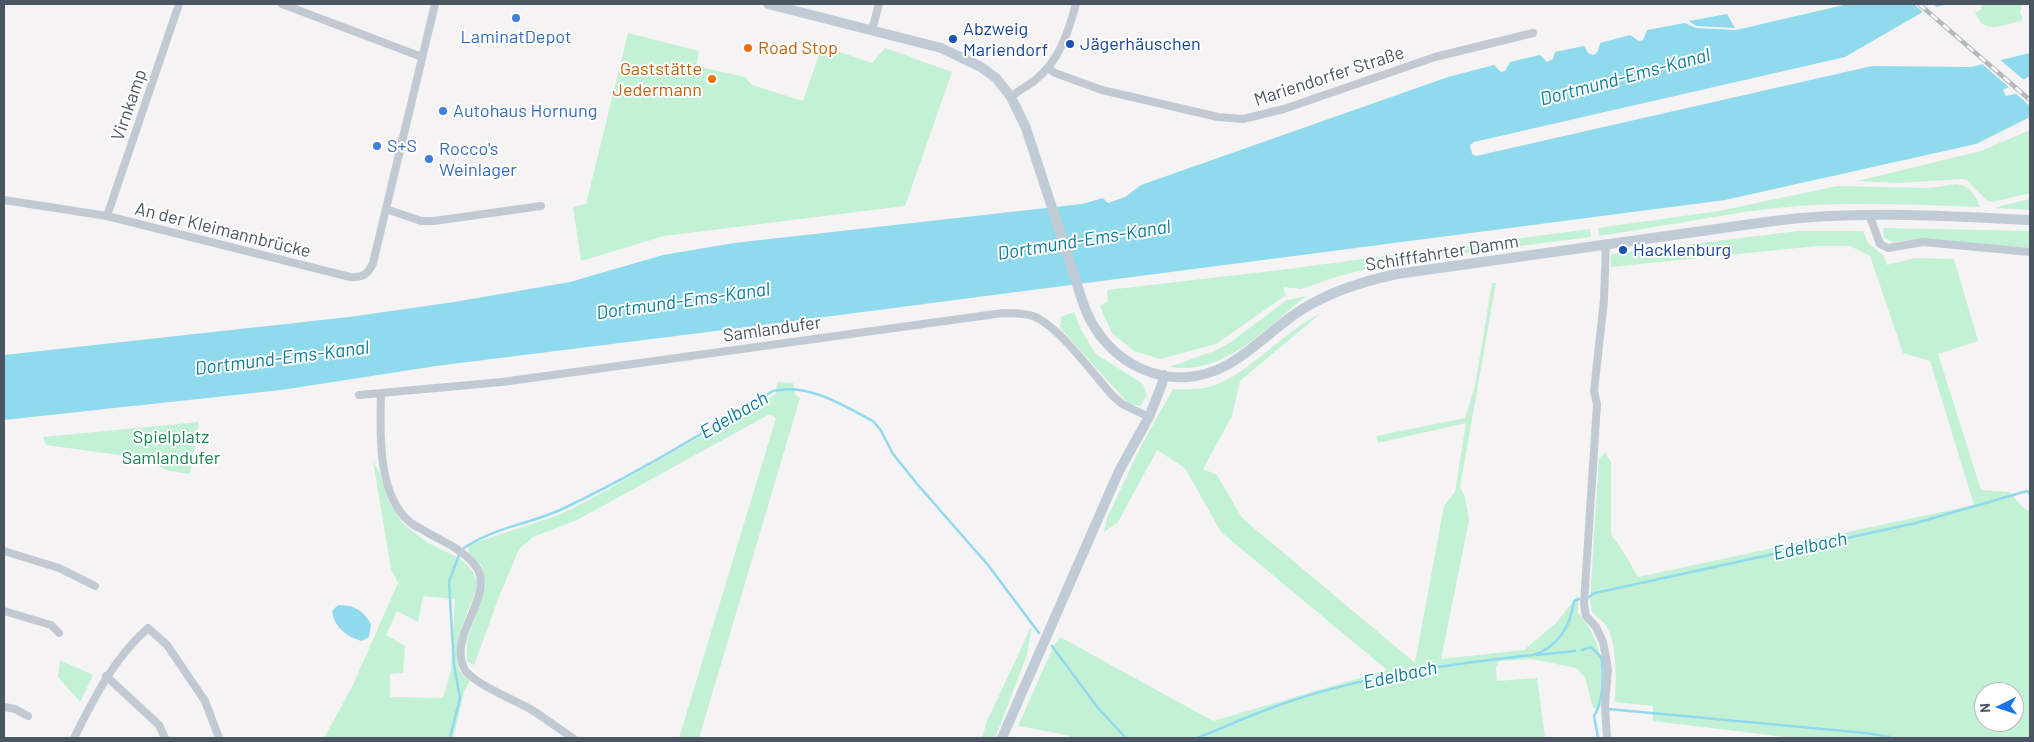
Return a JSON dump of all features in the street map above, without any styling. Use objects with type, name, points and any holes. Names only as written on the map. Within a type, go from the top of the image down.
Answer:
[{"type":"main road","name":"Schifffahrter Damm","points":[[768,4],[941,48],[981,66],[996,78],[1011,97],[1026,128],[1080,295],[1092,325],[1111,350],[1133,365],[1164,375],[1192,375],[1218,369],[1235,360],[1289,318],[1314,302],[1363,282],[1398,274],[1781,220],[1869,214],[2030,220]]},
{"type":"main road","points":[[1002,738],[1119,471],[1150,417],[1164,375]]},
{"type":"street","name":"Virnkamp","points":[[107,216],[179,4]]},
{"type":"street","points":[[282,4],[422,57]]},
{"type":"street","name":"An der Kleimannbrücke","points":[[4,200],[107,216],[358,278],[369,271],[373,263],[435,4]]},
{"type":"street","points":[[872,30],[879,4]]},
{"type":"street","points":[[1011,97],[1034,81],[1048,68],[1065,41],[1076,4]]},
{"type":"street","name":"Mariendorfer Straße","points":[[1048,68],[1055,74],[1102,90],[1218,117],[1243,119],[1284,109],[1436,57],[1532,33]]},
{"type":"street","points":[[386,210],[421,221],[434,221],[540,206]]},
{"type":"street","points":[[1869,214],[1880,244],[1888,248],[1923,242],[2030,252]]},
{"type":"street","points":[[1606,244],[1604,300],[1594,391],[1597,404],[1584,603],[1586,616],[1596,627],[1604,642],[1608,670],[1605,712],[1607,738]]},
{"type":"street","name":"Samlandufer","points":[[359,395],[502,382],[1003,313],[1021,313],[1035,317],[1056,331],[1112,395],[1122,404],[1150,417]]},
{"type":"street","points":[[381,394],[380,434],[384,466],[393,500],[410,522],[464,554],[477,568],[482,585],[462,639],[463,667],[477,681],[531,710],[573,738]]},
{"type":"street","points":[[4,551],[59,568],[95,586]]},
{"type":"street","points":[[4,611],[51,626],[60,633]]},
{"type":"street","points":[[74,738],[106,676],[138,636],[148,628],[167,644],[204,701],[219,738]]},
{"type":"street","points":[[106,676],[159,725],[165,738]]},
{"type":"street","points":[[4,707],[15,709],[28,716]]},
{"type":"green space","points":[[1982,4],[2022,4],[2020,13],[2023,17],[2021,21],[1994,27],[1988,26],[1983,24],[1975,12],[1981,10]]},
{"type":"green space","points":[[628,33],[699,51],[696,66],[745,77],[752,85],[803,101],[822,46],[872,63],[885,48],[952,72],[905,206],[664,236],[581,261],[573,207],[586,204]]},
{"type":"green space","points":[[2030,130],[2030,193],[1993,202],[1987,201],[1967,180],[1961,179],[1899,183],[1857,181],[1981,151]]},
{"type":"green space","points":[[1956,184],[1971,191],[1980,207],[1842,204],[1787,207],[1599,236],[1598,228],[1719,211],[1837,186],[1930,188]]},
{"type":"green space","points":[[2030,199],[2030,210],[1993,208]]},
{"type":"green space","points":[[1883,228],[2030,231],[2030,248],[1923,239],[1893,242],[1884,238]]},
{"type":"green space","points":[[1590,229],[1591,237],[1394,262],[1339,276],[1301,289],[1283,287],[1286,295],[1216,344],[1160,359],[1134,351],[1112,333],[1100,306],[1108,301],[1107,290],[1272,271]]},
{"type":"green space","points":[[1798,231],[1863,231],[1868,243],[1883,255],[1887,265],[1915,258],[1954,259],[1978,341],[1938,354],[1981,490],[2010,492],[2021,506],[2030,512],[2030,738],[1793,738],[1653,721],[1653,706],[1615,702],[1615,661],[1612,639],[1604,623],[1592,612],[1590,600],[1599,459],[1605,452],[1611,462],[1611,534],[1638,577],[1974,505],[1930,361],[1903,353],[1870,256],[1850,246],[1817,246],[1611,267],[1611,254]]},
{"type":"green space","points":[[1492,283],[1496,283],[1460,487],[1465,497],[1469,520],[1441,659],[1524,650],[1556,623],[1578,595],[1578,613],[1587,624],[1598,647],[1601,670],[1599,710],[1593,708],[1585,677],[1576,668],[1532,659],[1499,661],[1496,667],[1497,681],[1537,678],[1545,738],[1072,738],[1067,735],[1018,726],[1054,645],[1060,637],[1213,721],[1387,670],[1221,532],[1185,468],[1157,450],[1118,522],[1104,532],[1107,518],[1142,444],[1173,389],[1188,390],[1202,388],[1226,380],[1253,363],[1293,330],[1321,313],[1240,381],[1232,416],[1203,469],[1217,475],[1242,518],[1415,663],[1444,506],[1455,492],[1466,423],[1378,443],[1376,436],[1465,418],[1475,386]]},
{"type":"green space","points":[[1306,296],[1260,335],[1226,357],[1208,364],[1189,368],[1169,367],[1214,351],[1231,342],[1287,300]]},
{"type":"green space","points":[[1074,312],[1081,330],[1096,354],[1143,384],[1147,395],[1140,406],[1129,404],[1060,328],[1061,317]]},
{"type":"green space","points":[[777,382],[793,383],[795,395],[800,398],[699,738],[679,738],[776,418],[770,414],[577,520],[533,537],[519,549],[474,665],[467,661],[467,641],[486,585],[482,566],[469,553],[468,545],[559,515],[589,500],[776,394]]},
{"type":"green space","name":"Spielplatz Samlandufer","points":[[199,422],[190,474],[169,471],[149,462],[127,456],[46,445],[43,437]]},
{"type":"green space","points":[[373,461],[379,472],[389,502],[403,524],[428,543],[459,558],[472,570],[478,584],[462,626],[457,650],[459,669],[470,681],[464,692],[453,738],[324,738],[352,687],[398,583],[391,569]],"holes":[[[423,596],[455,599],[451,670],[443,698],[390,697],[390,674],[403,673],[405,646],[386,635],[397,611],[418,622]]]},
{"type":"green space","points":[[1032,625],[1027,655],[995,738],[982,738],[987,721]]},
{"type":"green space","points":[[60,660],[93,675],[80,702],[58,677]]},
{"type":"water","name":"Dortmund-Ems-Kanal","points":[[1848,4],[1948,4],[1928,9],[1845,57],[1474,142],[1470,145],[1472,154],[1476,156],[1872,66],[1971,67],[2030,53],[2030,76],[2003,90],[2006,96],[2030,91],[2030,117],[1976,144],[1725,200],[436,366],[281,390],[4,420],[4,355],[349,317],[454,302],[570,282],[663,255],[734,243],[1082,204],[1103,198],[1108,203],[1125,197],[1141,185],[1448,77],[1494,65],[1501,72],[1505,71],[1510,62],[1540,55],[1547,62],[1553,59],[1555,52],[1584,46],[1588,53],[1594,55],[1598,51],[1600,43],[1630,35],[1639,41],[1643,40],[1647,30],[1685,23],[1696,28],[1736,30]]},
{"type":"water","points":[[1727,14],[1735,28],[1696,26],[1689,21]]},
{"type":"water","points":[[338,605],[353,607],[365,615],[371,624],[369,637],[362,641],[342,631],[335,622],[332,611]]},
{"type":"pier","points":[[1914,4],[1933,4],[1939,9],[1925,14]]},
{"type":"pier","points":[[1998,58],[2025,81],[2011,89],[1980,62]]},
{"type":"pier","points":[[2030,89],[2030,106],[2014,92]]},
{"type":"waterway","name":"Edelbach","points":[[464,548],[500,530],[548,515],[587,497],[668,454],[773,391],[799,390],[837,402],[873,421],[880,429],[893,454],[988,565],[1039,633]]},
{"type":"waterway","name":"Edelbach","points":[[1587,598],[1595,593],[1916,523],[2027,491],[2030,494]]},
{"type":"waterway","name":"Edelbach","points":[[450,738],[460,698],[454,665],[449,582],[459,555]]},
{"type":"waterway","name":"Edelbach","points":[[1197,738],[1282,704],[1343,686],[1406,672],[1533,655],[1542,652],[1550,647],[1562,634],[1570,619],[1574,601],[1579,599]]},
{"type":"waterway","name":"Edelbach","points":[[1052,646],[1098,708],[1126,738]]},
{"type":"waterway","points":[[1582,650],[1591,647],[1601,657],[1602,688],[1599,704],[1594,716],[1598,737]]},
{"type":"waterway","points":[[1537,655],[1575,651]]},
{"type":"waterway","points":[[1608,709],[1866,733],[1890,737]]},
{"type":"railway","points":[[1919,4],[2030,100]]},
{"type":"place","name":"LaminatDepot","points":[[516,18]]},
{"type":"place","name":"Abzweig Mariendorf","points":[[953,39]]},
{"type":"place","name":"Jägerhäuschen","points":[[1070,44]]},
{"type":"place","name":"Road Stop","points":[[748,48]]},
{"type":"place","name":"Gaststätte Jedermann","points":[[712,79]]},
{"type":"place","name":"Autohaus Hornung","points":[[443,111]]},
{"type":"place","name":"S+S","points":[[377,146]]},
{"type":"place","name":"Rocco's Weinlager","points":[[429,159]]},
{"type":"place","name":"Hacklenburg","points":[[1623,250]]}]
